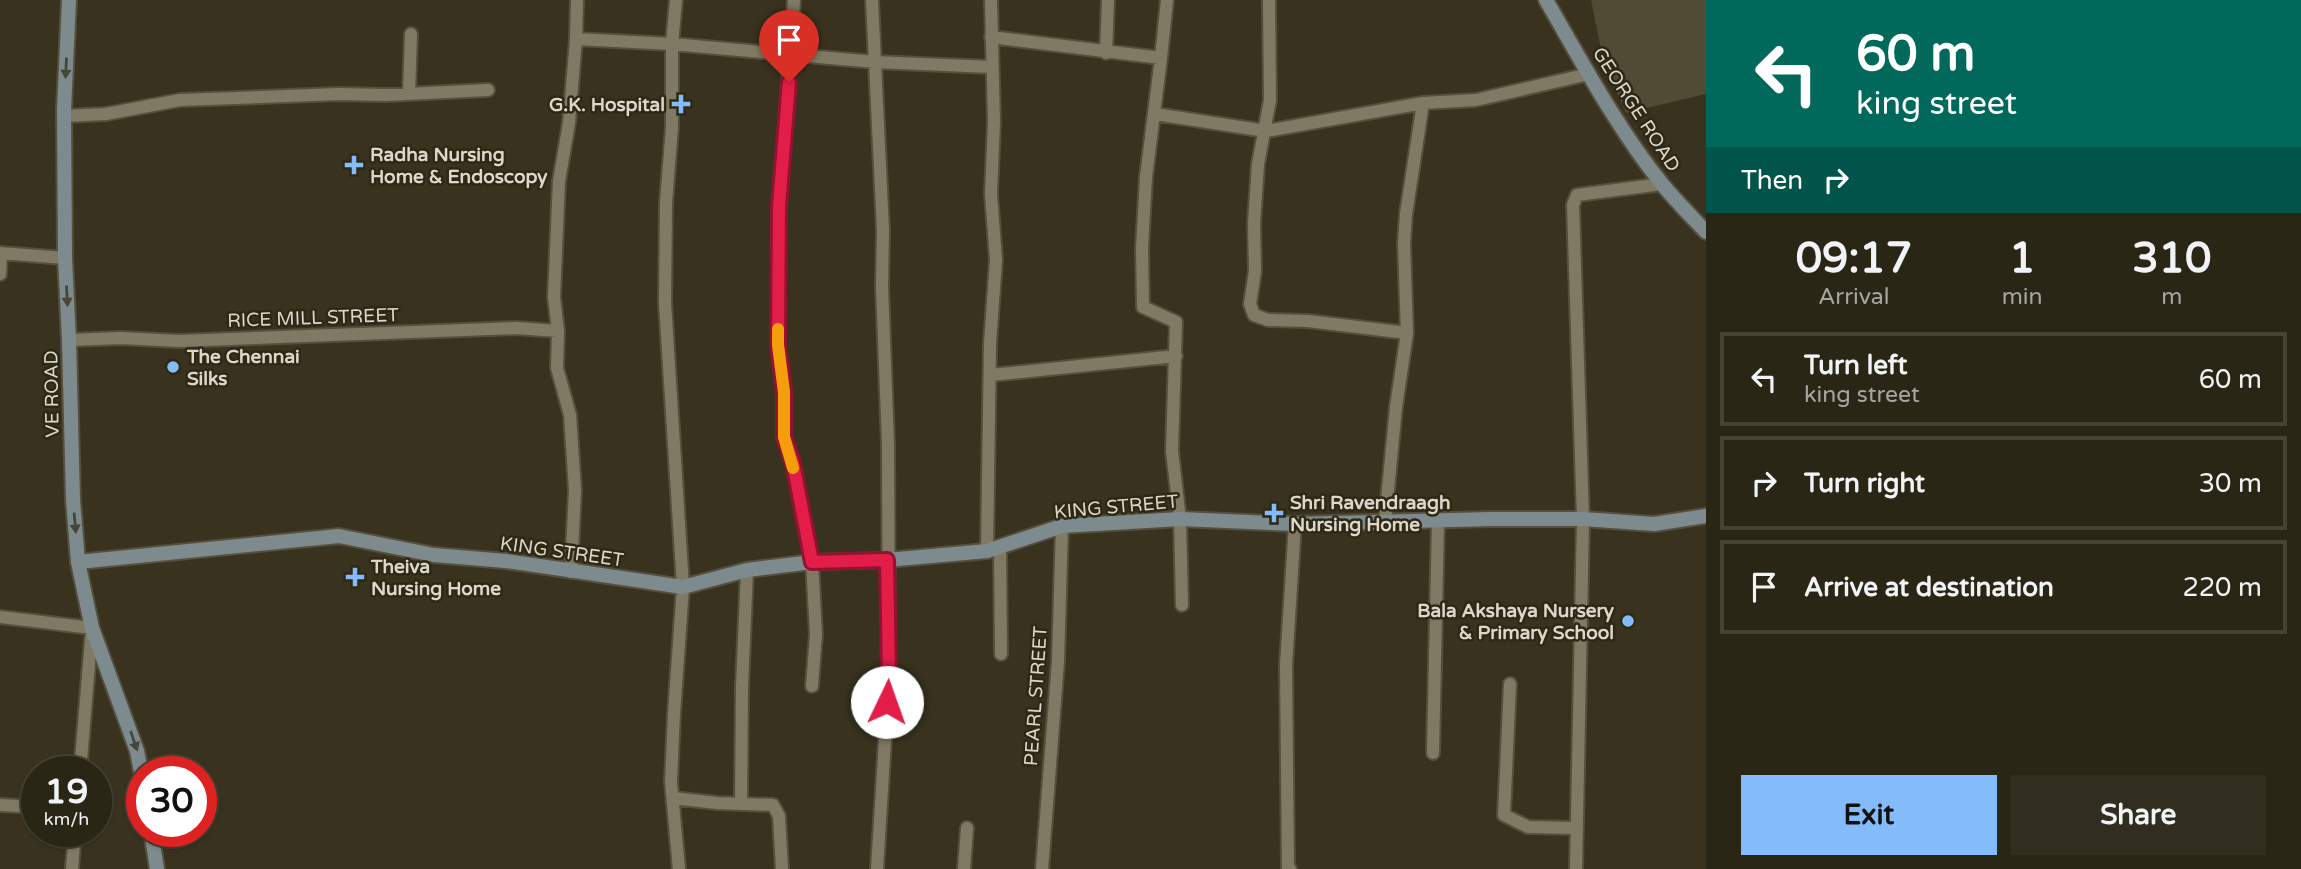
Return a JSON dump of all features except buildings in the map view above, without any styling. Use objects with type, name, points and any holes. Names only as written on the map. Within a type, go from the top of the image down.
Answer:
[{"type":"street","name":"VE ROAD","points":[[69,0],[64,116],[65,258],[73,500],[78,562],[93,628],[139,756]]},
{"type":"street","points":[[571,572],[575,490],[570,415],[557,368],[558,331],[554,297],[559,181],[569,123],[577,0]]},
{"type":"street","points":[[677,0],[672,44],[672,127],[666,203],[665,303],[682,587],[671,782],[679,869]]},
{"type":"street","points":[[794,0],[779,206],[778,345],[784,392],[784,437],[793,463],[812,562],[816,634],[811,686]]},
{"type":"street","points":[[872,0],[883,230],[882,288],[888,444],[889,676],[877,869]]},
{"type":"street","points":[[991,0],[994,122],[991,194],[996,260],[990,375],[994,549],[1000,654]]},
{"type":"street","points":[[1106,53],[1108,0]]},
{"type":"street","points":[[1167,0],[1144,212],[1143,307],[1176,321],[1172,451],[1180,519],[1182,605]]},
{"type":"street","points":[[1269,0],[1270,100],[1258,164],[1254,223],[1255,271],[1250,304],[1254,315],[1268,320],[1308,321],[1407,332]]},
{"type":"street","name":"GEORGE ROAD","points":[[1546,0],[1637,150],[1662,184],[1706,232]]},
{"type":"street","points":[[410,94],[411,34]]},
{"type":"street","points":[[990,37],[1161,58]]},
{"type":"street","points":[[576,39],[672,44],[875,62],[991,67]]},
{"type":"street","points":[[1155,114],[1266,131],[1423,103],[1476,100],[1589,74]]},
{"type":"street","points":[[64,116],[106,114],[180,100],[488,90]]},
{"type":"street","points":[[1385,521],[1396,407],[1407,332],[1404,243],[1406,214],[1423,103]]},
{"type":"street","points":[[1576,869],[1583,519],[1573,205],[1577,195],[1662,184]]},
{"type":"street","points":[[0,274],[1,253],[65,258]]},
{"type":"street","name":"RICE MILL STREET","points":[[69,340],[121,338],[179,341],[516,328],[558,331]]},
{"type":"street","points":[[990,375],[1176,356]]},
{"type":"street","name":"KING STREET","points":[[78,562],[339,536],[434,555],[506,561],[682,587],[747,570],[812,562],[887,560],[994,549],[1062,526],[1180,519],[1295,524],[1583,519],[1654,524],[1706,516]]},
{"type":"street","points":[[1433,753],[1438,521]]},
{"type":"street","points":[[1290,869],[1286,665],[1295,524]]},
{"type":"street","name":"PEARL STREET","points":[[1042,869],[1058,662],[1062,526]]},
{"type":"street","points":[[741,804],[747,570]]},
{"type":"street","points":[[0,617],[93,628],[81,756]]},
{"type":"street","points":[[1510,684],[1504,815],[1528,827],[1577,828]]},
{"type":"street","points":[[673,798],[773,805],[779,816],[782,869]]},
{"type":"street","points":[[0,805],[21,806]]},
{"type":"street","points":[[964,869],[967,828]]},
{"type":"street","points":[[72,869],[74,847]]},
{"type":"street","points":[[154,847],[157,869]]},
{"type":"shaded area","points":[[1591,0],[1706,0],[1706,94],[1626,113],[1604,64]]},
{"type":"slow traffic","points":[[778,329],[784,392],[784,437],[793,468]]},
{"type":"place","name":"G.K. Hospital","points":[[681,104]]},
{"type":"place","name":"Radha Nursing Home & Endoscopy","points":[[354,165]]},
{"type":"place","name":"The Chennai Silks","points":[[173,367]]},
{"type":"place","name":"Shri Ravendraagh Nursing Home","points":[[1274,513]]},
{"type":"place","name":"Theiva Nursing Home","points":[[355,577]]},
{"type":"place","name":"Bala Akshaya Nursery & Primary School","points":[[1628,621]]},
{"type":"route","points":[[789,82],[779,206],[778,345],[784,392],[784,437],[793,463],[812,562],[887,560],[887,702]]}]
